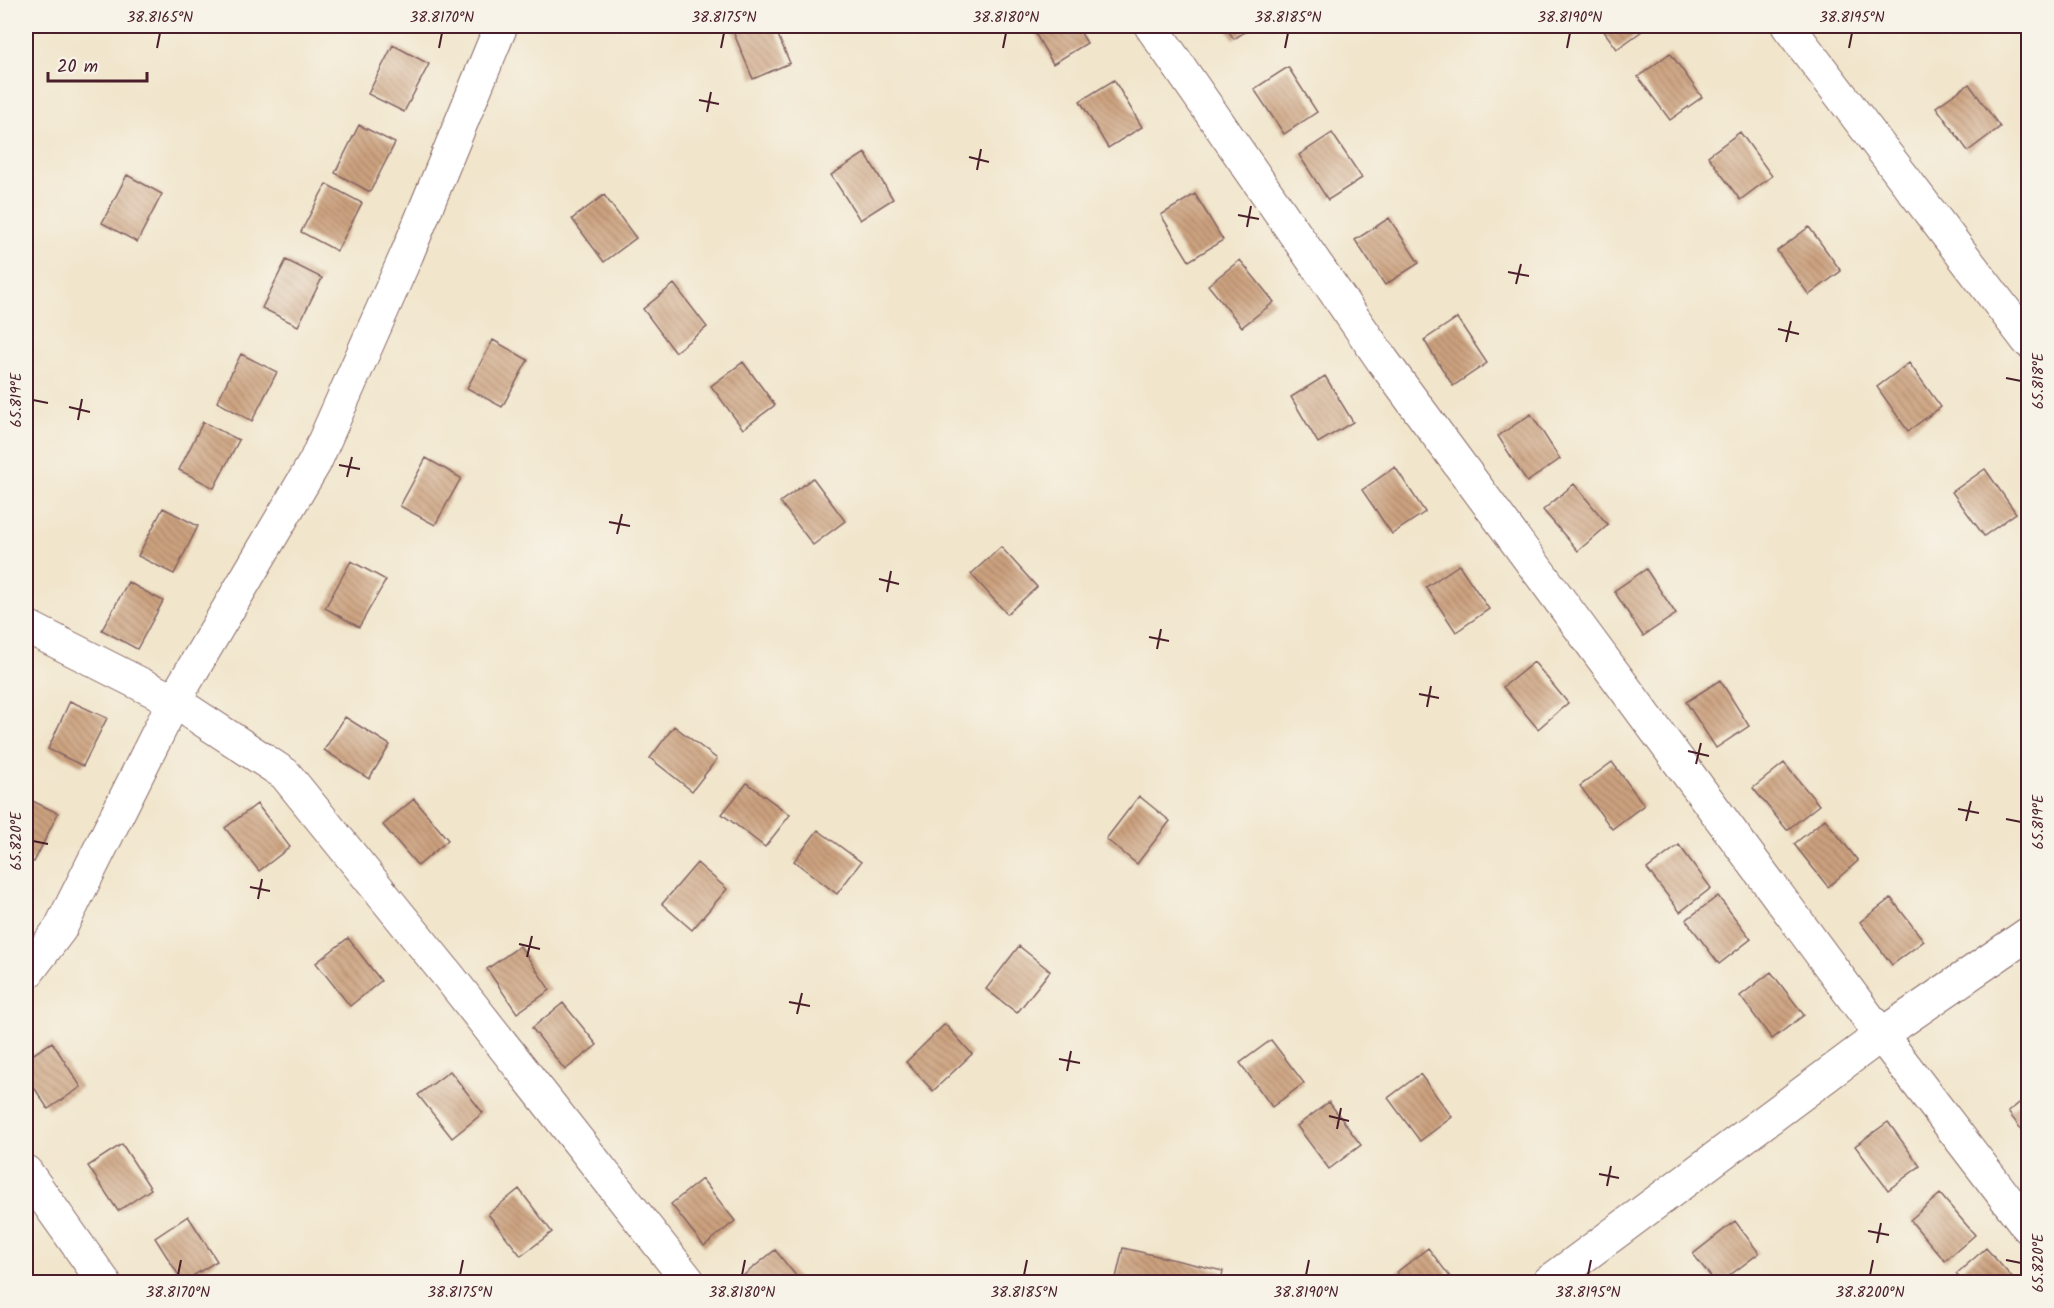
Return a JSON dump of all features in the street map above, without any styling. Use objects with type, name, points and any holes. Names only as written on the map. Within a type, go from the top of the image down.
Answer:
[{"type":"street","points":[[26,974],[60,929],[174,701],[315,462],[406,254],[501,26]]},
{"type":"street","points":[[1151,26],[1383,361],[1881,1035],[2028,1227]]},
{"type":"street","points":[[1788,26],[2028,341]]},
{"type":"street","points":[[26,627],[174,701],[285,774],[689,1282]]},
{"type":"street","points":[[1549,1282],[1881,1035],[2028,934]]},
{"type":"street","points":[[26,1172],[104,1282]]},
{"type":"building","points":[[436,26],[451,26],[448,32]]},
{"type":"building","points":[[740,26],[774,26],[790,63],[753,79],[732,29]]},
{"type":"building","points":[[1031,26],[1077,26],[1087,43],[1053,64]]},
{"type":"building","points":[[1225,26],[1254,26],[1234,39]]},
{"type":"building","points":[[1600,26],[1649,26],[1617,49]]},
{"type":"building","points":[[393,45],[429,64],[404,112],[368,94]]},
{"type":"building","points":[[1670,53],[1702,97],[1670,120],[1638,77]]},
{"type":"building","points":[[1288,67],[1317,112],[1284,134],[1254,89]]},
{"type":"building","points":[[1114,80],[1142,127],[1108,148],[1080,101]]},
{"type":"building","points":[[1969,84],[2000,127],[1968,151],[1936,107]]},
{"type":"building","points":[[359,125],[395,143],[370,192],[335,173]]},
{"type":"building","points":[[1740,132],[1772,176],[1740,200],[1708,156]]},
{"type":"building","points":[[1332,133],[1362,178],[1328,200],[1299,155]]},
{"type":"building","points":[[865,153],[893,199],[860,220],[831,175]]},
{"type":"building","points":[[127,175],[162,194],[137,242],[102,223]]},
{"type":"building","points":[[326,184],[362,203],[337,251],[301,232]]},
{"type":"building","points":[[1195,194],[1223,240],[1189,261],[1161,215]]},
{"type":"building","points":[[604,195],[636,238],[604,262],[572,219]]},
{"type":"building","points":[[1389,218],[1419,263],[1385,285],[1355,240]]},
{"type":"building","points":[[1809,227],[1841,271],[1809,295],[1777,251]]},
{"type":"building","points":[[286,260],[322,278],[298,326],[262,308]]},
{"type":"building","points":[[1240,260],[1274,302],[1242,327],[1208,285]]},
{"type":"building","points":[[674,284],[707,327],[675,352],[643,309]]},
{"type":"building","points":[[1457,318],[1487,363],[1453,386],[1424,340]]},
{"type":"building","points":[[493,340],[528,360],[502,407],[467,388]]},
{"type":"building","points":[[241,354],[277,372],[252,421],[217,402]]},
{"type":"building","points":[[743,362],[775,405],[743,429],[711,386]]},
{"type":"building","points":[[1909,363],[1941,407],[1908,431],[1877,387]]},
{"type":"building","points":[[1325,376],[1353,422],[1318,443],[1291,397]]},
{"type":"building","points":[[1531,414],[1560,459],[1527,482],[1498,436]]},
{"type":"building","points":[[203,422],[239,440],[214,488],[179,470]]},
{"type":"building","points":[[426,458],[461,478],[435,525],[400,506]]},
{"type":"building","points":[[1395,467],[1425,512],[1392,534],[1362,490]]},
{"type":"building","points":[[1985,469],[2016,513],[1984,536],[1952,492]]},
{"type":"building","points":[[813,478],[845,521],[813,545],[780,502]]},
{"type":"building","points":[[1574,484],[1608,525],[1578,551],[1543,510]]},
{"type":"building","points":[[163,508],[198,526],[174,574],[138,556]]},
{"type":"building","points":[[1001,547],[1037,587],[1007,614],[971,574]]},
{"type":"building","points":[[351,561],[386,580],[359,627],[325,608]]},
{"type":"building","points":[[1459,565],[1489,609],[1456,632],[1426,587]]},
{"type":"building","points":[[1646,569],[1676,614],[1643,636],[1614,591]]},
{"type":"building","points":[[128,582],[163,601],[137,649],[102,630]]},
{"type":"building","points":[[1534,662],[1568,703],[1538,729],[1503,687]]},
{"type":"building","points":[[1720,680],[1749,726],[1716,748],[1686,702]]},
{"type":"building","points":[[70,701],[107,718],[83,766],[48,749]]},
{"type":"building","points":[[345,717],[390,745],[369,779],[324,750]]},
{"type":"building","points":[[674,726],[717,759],[692,791],[650,758]]},
{"type":"building","points":[[1612,762],[1644,805],[1612,829],[1580,786]]},
{"type":"building","points":[[1784,763],[1819,805],[1787,830],[1753,788]]},
{"type":"building","points":[[747,783],[790,815],[765,847],[722,814]]},
{"type":"building","points":[[1139,796],[1170,821],[1137,864],[1106,839]]},
{"type":"building","points":[[26,798],[58,813],[34,862],[26,858]]},
{"type":"building","points":[[414,799],[448,840],[418,866],[383,825]]},
{"type":"building","points":[[257,804],[290,847],[259,871],[225,828]]},
{"type":"building","points":[[1825,819],[1858,861],[1828,887],[1794,844]]},
{"type":"building","points":[[818,830],[861,862],[837,894],[794,861]]},
{"type":"building","points":[[1679,845],[1711,888],[1680,912],[1647,869]]},
{"type":"building","points":[[697,863],[727,889],[692,930],[662,904]]},
{"type":"building","points":[[1718,896],[1751,939],[1719,964],[1686,920]]},
{"type":"building","points":[[1891,898],[1924,941],[1892,965],[1860,922]]},
{"type":"building","points":[[348,938],[381,981],[350,1006],[316,963]]},
{"type":"building","points":[[520,946],[550,990],[517,1013],[487,969]]},
{"type":"building","points":[[1019,946],[1050,971],[1017,1013],[986,989]]},
{"type":"building","points":[[1771,972],[1804,1015],[1772,1039],[1740,996]]},
{"type":"building","points":[[563,1003],[597,1045],[565,1070],[532,1028]]},
{"type":"building","points":[[945,1024],[972,1054],[933,1091],[906,1062]]},
{"type":"building","points":[[1271,1040],[1304,1083],[1272,1107],[1240,1063]]},
{"type":"building","points":[[52,1042],[81,1087],[48,1109],[26,1075],[26,1059]]},
{"type":"building","points":[[450,1071],[483,1113],[452,1138],[418,1095]]},
{"type":"building","points":[[1420,1074],[1452,1117],[1420,1141],[1388,1098]]},
{"type":"building","points":[[2028,1096],[2028,1138],[2008,1112]]},
{"type":"building","points":[[1329,1102],[1361,1145],[1329,1169],[1297,1126]]},
{"type":"building","points":[[1888,1122],[1920,1166],[1888,1190],[1855,1146]]},
{"type":"building","points":[[122,1144],[151,1189],[118,1211],[88,1166]]},
{"type":"building","points":[[702,1179],[735,1221],[704,1246],[671,1204]]},
{"type":"building","points":[[519,1189],[552,1232],[521,1256],[488,1214]]},
{"type":"building","points":[[1940,1194],[1975,1235],[1945,1261],[1910,1220]]},
{"type":"building","points":[[188,1216],[217,1261],[183,1282],[155,1238]]},
{"type":"building","points":[[1735,1221],[1759,1253],[1721,1282],[1715,1282],[1693,1254]]},
{"type":"building","points":[[1123,1248],[1223,1271],[1221,1282],[1115,1282]]},
{"type":"building","points":[[1428,1248],[1454,1282],[1405,1282],[1397,1272]]},
{"type":"building","points":[[1986,1248],[2016,1282],[1963,1282],[1956,1274]]},
{"type":"building","points":[[775,1250],[801,1282],[750,1282],[744,1275]]}]
